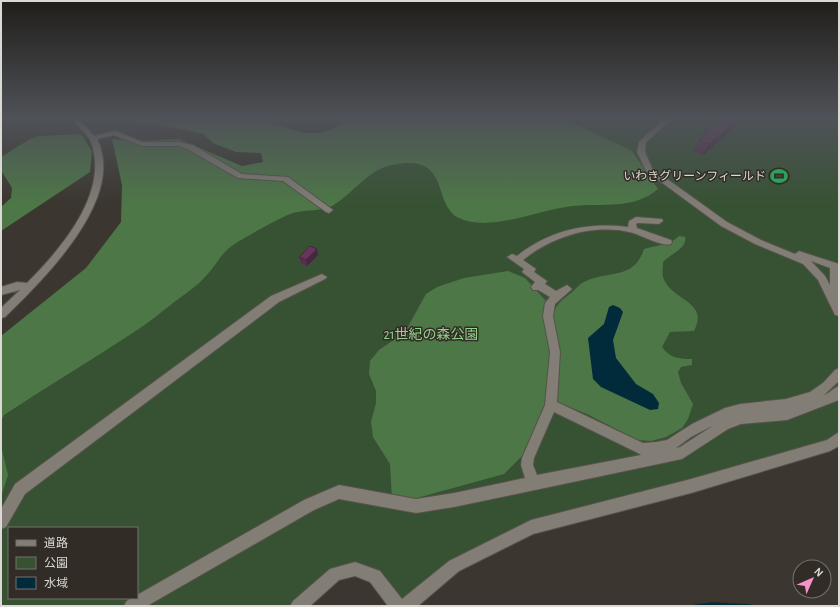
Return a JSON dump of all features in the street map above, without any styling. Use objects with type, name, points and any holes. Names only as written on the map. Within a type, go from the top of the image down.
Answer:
[{"type":"street","points":[[1,314],[59,255],[82,221],[96,190],[100,164],[96,147]]},
{"type":"street","points":[[191,147],[241,176],[285,179],[329,210]]},
{"type":"street","points":[[642,147],[641,152],[649,169],[685,197],[724,224],[758,242],[806,262],[822,278],[839,312]]},
{"type":"street","points":[[648,147],[650,159],[660,173],[748,232],[769,243],[837,266],[834,289],[839,297]]},
{"type":"street","points":[[633,230],[632,223],[636,220],[659,221]]},
{"type":"street","points":[[556,296],[537,286],[542,281],[527,272],[531,269],[515,258],[547,239],[569,231],[599,226],[633,230],[668,242]]},
{"type":"street","points":[[1,522],[20,489],[275,299],[322,277]]},
{"type":"street","points":[[1,291],[18,286],[29,287]]},
{"type":"street","points":[[537,479],[527,465],[528,458],[551,405],[554,352],[548,316],[550,303],[556,296],[567,288]]},
{"type":"street","points":[[551,405],[642,449],[668,445],[700,426],[727,413],[788,404],[810,397],[828,386],[839,373]]},
{"type":"street","points":[[132,606],[309,505],[339,492],[416,506],[454,500],[537,479],[682,453],[724,425],[740,418],[787,414],[834,396],[839,391]]},
{"type":"street","points":[[406,606],[454,566],[531,527],[691,486],[830,445],[839,438]]},
{"type":"street","points":[[298,606],[335,574],[355,569],[375,576],[398,606]]},
{"type":"green space","points":[[17,147],[90,147],[92,151],[90,172],[1,231],[1,207],[11,198],[12,188],[1,170],[1,157]]},
{"type":"green space","points":[[114,147],[198,147],[242,166],[263,162],[261,153],[236,152],[224,147],[624,147],[632,151],[658,189],[649,196],[628,203],[573,206],[500,222],[471,222],[459,218],[451,211],[445,202],[438,181],[432,172],[424,166],[411,163],[392,165],[383,168],[368,177],[332,206],[323,209],[295,212],[277,220],[236,243],[222,255],[199,283],[151,321],[4,415],[1,421],[1,336],[86,268],[121,222],[122,185]]},
{"type":"green space","name":"21世紀の森公園","points":[[338,147],[839,147],[839,438],[531,527],[454,566],[406,606],[355,569],[298,606],[1,606],[1,394]]},
{"type":"green space","points":[[679,236],[685,237],[684,244],[678,251],[663,262],[663,277],[667,285],[673,291],[693,307],[697,313],[698,321],[694,331],[670,332],[662,347],[672,356],[683,359],[692,359],[692,365],[681,367],[678,372],[681,383],[693,404],[688,419],[682,428],[666,437],[651,441],[637,440],[589,415],[553,400],[553,316],[560,302],[582,283],[595,278],[628,270],[640,259],[644,249],[671,242]]},
{"type":"green space","points":[[508,271],[525,278],[547,302],[551,352],[547,399],[539,425],[526,452],[504,474],[417,498],[392,499],[390,464],[373,437],[371,422],[376,403],[376,391],[369,374],[370,361],[379,350],[405,332],[426,294],[437,287],[464,278]]},
{"type":"green space","points":[[1,446],[8,475],[1,497]]},
{"type":"water","points":[[613,305],[620,308],[623,312],[613,340],[616,358],[636,384],[653,394],[659,403],[658,409],[650,410],[601,387],[593,379],[588,338],[604,324],[609,307]]},
{"type":"building","points":[[310,246],[317,249],[306,260],[299,257]]},
{"type":"waterway","points":[[696,606],[712,604],[750,606]]},
{"type":"place","name":"いわきグリーンフィールド","points":[[779,176]]}]
